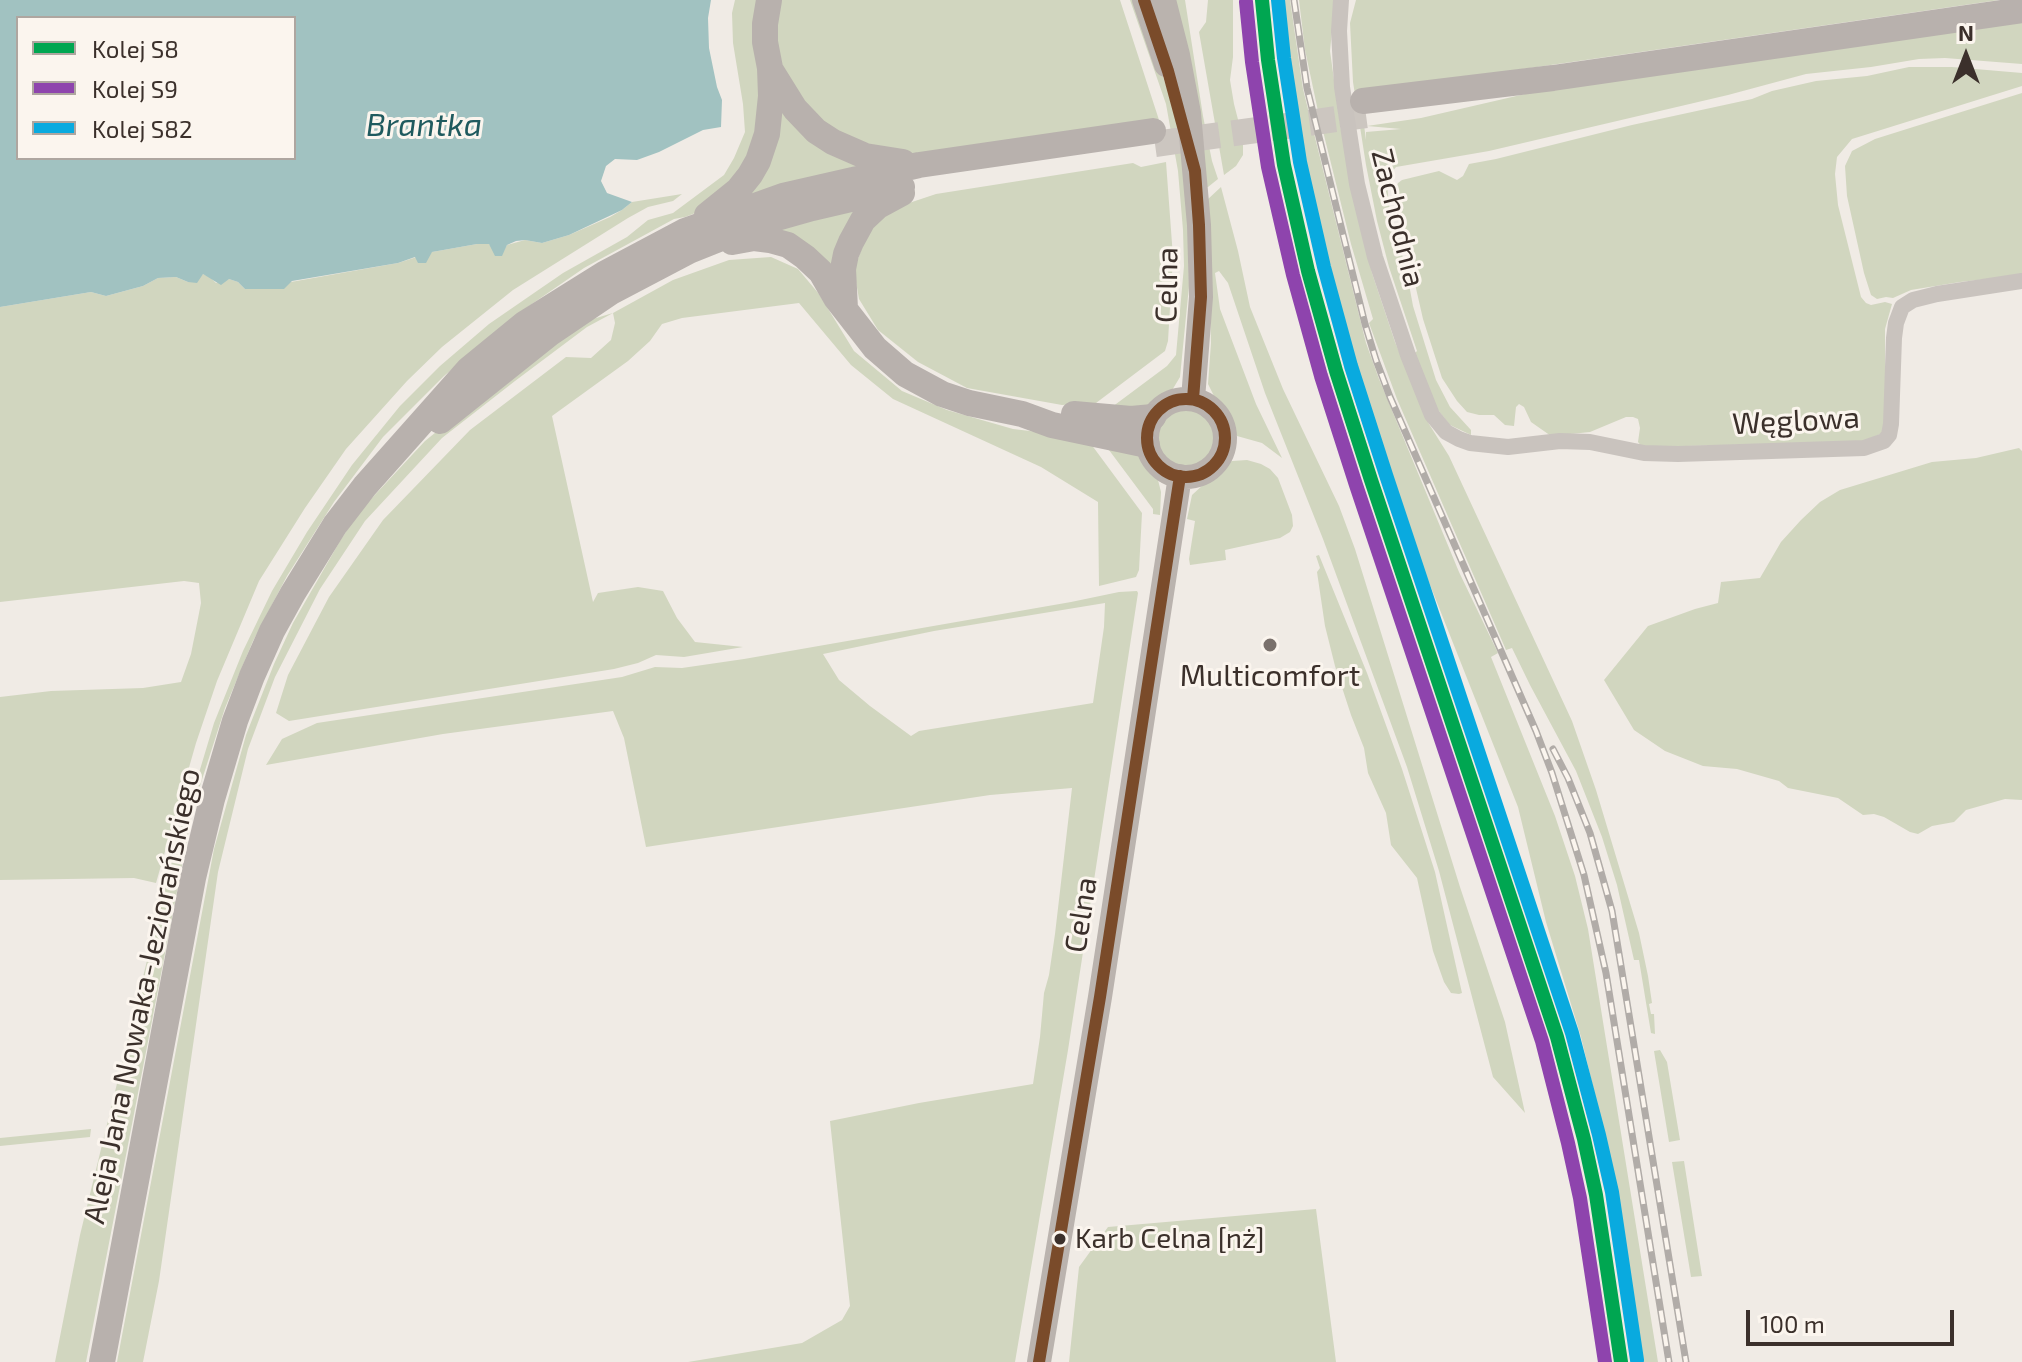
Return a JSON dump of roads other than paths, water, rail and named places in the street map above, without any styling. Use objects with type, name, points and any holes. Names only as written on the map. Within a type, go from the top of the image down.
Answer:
[{"type":"main road","points":[[687,241],[738,190],[758,161],[767,134],[771,96],[765,42],[769,0]]},
{"type":"main road","points":[[1365,108],[2022,10]]},
{"type":"main road","points":[[770,68],[795,109],[816,131],[865,156],[920,174]]},
{"type":"main road","name":"Aleja Jana Nowaka-Jeziorańskiego","points":[[102,1362],[193,878],[235,721],[272,631],[293,593],[335,525],[365,486],[418,439],[549,334],[687,241],[783,196],[1154,138]]},
{"type":"main road","points":[[845,309],[843,269],[846,254],[863,220],[920,174]]},
{"type":"main road","points":[[687,241],[754,238],[788,245],[821,272],[836,298],[875,348],[922,384],[969,403],[1147,445]]},
{"type":"main road","points":[[1022,414],[1054,412],[1131,419],[1153,417]]},
{"type":"street","name":"Celna","points":[[1144,0],[1168,71],[1195,171]]},
{"type":"street","name":"Celna","points":[[1164,0],[1189,113],[1199,225],[1201,297],[1193,399]]},
{"type":"street","name":"Zachodnia","points":[[1341,0],[1342,87],[1366,222],[1420,388],[1432,415],[1452,435]]},
{"type":"street","name":"Węglowa","points":[[1452,435],[1470,443],[1508,447],[1569,441],[1644,453],[1864,448],[1884,441],[1889,435],[1894,338],[1902,307],[1913,300],[1937,294],[2022,281]]},
{"type":"street","points":[[1193,399],[1211,407],[1218,415],[1224,426],[1226,442],[1223,454],[1211,468],[1193,477],[1180,476],[1164,471],[1156,464],[1147,445],[1147,430],[1153,417],[1166,404],[1193,399]]},
{"type":"street","name":"Celna","points":[[1039,1362],[1098,1012],[1180,476]]},
{"type":"water","name":"Brantka","points":[[0,0],[711,0],[709,48],[722,100],[721,127],[703,130],[637,160],[615,159],[606,166],[601,181],[607,193],[632,202],[622,210],[569,235],[542,243],[516,241],[507,245],[502,256],[495,256],[489,244],[432,252],[426,263],[418,263],[415,257],[398,263],[292,281],[284,289],[245,289],[229,279],[221,285],[203,274],[197,283],[176,277],[158,278],[143,286],[106,296],[91,292],[0,307]]},
{"type":"tunnel","points":[[1155,144],[1366,115]]},
{"type":"railway","points":[[1294,0],[1307,88],[1376,360],[1536,731],[1584,875],[1606,973],[1669,1362]]},
{"type":"railway","points":[[1553,749],[1590,833],[1612,911],[1686,1362]]},
{"type":"rail line","name":"S8","points":[[1262,0],[1284,165],[1308,271],[1371,480],[1557,1037],[1596,1195],[1621,1362]]},
{"type":"rail line","name":"S82","points":[[1278,0],[1300,162],[1324,267],[1351,366],[1386,475],[1572,1033],[1612,1192],[1637,1360]]},
{"type":"rail line","name":"S9","points":[[1246,2],[1268,167],[1293,275],[1356,485],[1542,1041],[1580,1198],[1605,1362]]},
{"type":"place","name":"Multicomfort","points":[[1270,645]]},
{"type":"place","name":"Karb Celna [nż]","points":[[1060,1239]]}]
